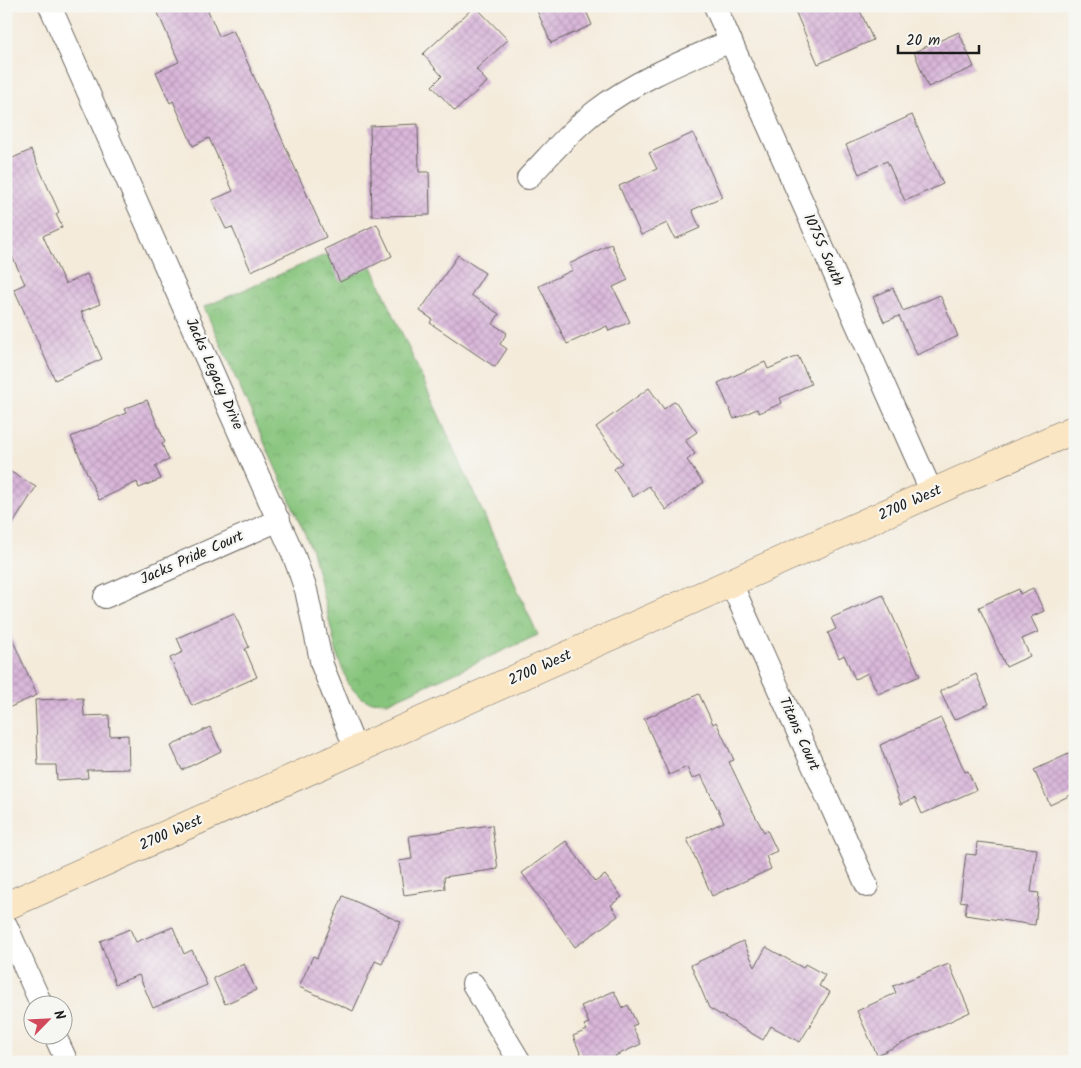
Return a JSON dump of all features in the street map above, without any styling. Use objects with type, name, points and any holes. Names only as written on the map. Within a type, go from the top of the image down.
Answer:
[{"type":"main road","name":"2700 West","points":[[6,906],[1075,429]]},
{"type":"street","name":"Jacks Legacy Drive","points":[[50,6],[279,520],[306,590],[322,665],[356,750]]},
{"type":"street","name":"10755 South","points":[[715,6],[932,493]]},
{"type":"street","points":[[528,178],[576,127],[612,98],[653,76],[730,41]]},
{"type":"street","name":"Jacks Pride Court","points":[[105,597],[279,520]]},
{"type":"street","name":"Titans Court","points":[[731,583],[867,886]]},
{"type":"street","points":[[6,925],[38,996]]},
{"type":"street","points":[[473,984],[520,1062]]},
{"type":"street","points":[[60,1046],[67,1062]]},
{"type":"green space","points":[[360,240],[538,635],[389,702],[368,701],[360,697],[349,685],[338,658],[312,550],[204,307]]},
{"type":"building","points":[[155,6],[206,6],[219,36],[233,30],[326,237],[251,271],[232,227],[226,229],[212,200],[233,191],[209,138],[193,146],[173,101],[170,103],[156,72],[179,62]]},
{"type":"building","points":[[475,6],[508,40],[476,69],[487,82],[455,111],[432,86],[442,76],[423,54]]},
{"type":"building","points":[[535,6],[584,6],[592,25],[551,43]]},
{"type":"building","points":[[793,6],[858,6],[873,40],[818,64]]},
{"type":"building","points":[[959,32],[974,67],[928,87],[914,52]]},
{"type":"building","points":[[912,115],[943,184],[905,201],[887,161],[859,174],[846,145]]},
{"type":"building","points":[[418,124],[419,172],[429,172],[430,215],[372,216],[370,126]]},
{"type":"building","points":[[693,133],[722,197],[692,210],[700,228],[675,239],[667,223],[641,235],[619,186],[657,169],[649,153]]},
{"type":"building","points":[[31,150],[59,212],[56,214],[62,227],[43,236],[65,284],[87,274],[100,304],[81,312],[102,359],[55,380],[14,289],[25,284],[6,243],[6,161]]},
{"type":"building","points":[[377,224],[392,256],[340,282],[325,249]]},
{"type":"building","points":[[611,244],[628,280],[613,287],[630,322],[609,331],[607,326],[567,344],[539,286],[573,270],[569,264]]},
{"type":"building","points":[[458,255],[485,273],[471,295],[499,314],[493,324],[507,333],[500,344],[507,349],[495,367],[430,323],[432,319],[420,311]]},
{"type":"building","points":[[893,288],[903,311],[940,295],[958,336],[917,355],[899,316],[884,322],[873,297]]},
{"type":"building","points":[[798,356],[811,384],[780,398],[782,403],[759,413],[757,409],[734,419],[718,383],[765,362],[768,369]]},
{"type":"building","points":[[649,388],[664,409],[675,401],[697,432],[685,440],[695,454],[687,460],[703,483],[666,510],[649,486],[633,497],[614,469],[622,463],[596,427]]},
{"type":"building","points":[[147,400],[165,442],[162,444],[169,460],[155,466],[161,479],[139,488],[137,482],[99,500],[71,437],[126,413],[124,409]]},
{"type":"building","points":[[6,469],[36,487],[6,535]]},
{"type":"building","points":[[1033,588],[1044,611],[1031,617],[1038,632],[1022,639],[1030,656],[1006,667],[979,607],[1019,589],[1020,594]]},
{"type":"building","points":[[883,595],[920,676],[878,694],[868,673],[855,679],[844,655],[839,658],[828,633],[836,629],[831,618]]},
{"type":"building","points":[[234,613],[249,647],[245,649],[257,677],[192,706],[170,658],[183,652],[177,638]]},
{"type":"building","points":[[6,625],[37,695],[6,709]]},
{"type":"building","points":[[976,674],[989,704],[954,720],[940,691]]},
{"type":"building","points":[[699,694],[713,724],[716,722],[734,760],[729,762],[752,810],[764,832],[767,830],[777,851],[766,856],[771,869],[712,896],[687,839],[724,822],[701,775],[692,779],[687,767],[669,775],[644,719]]},
{"type":"building","points":[[83,698],[84,716],[109,715],[110,736],[128,735],[129,769],[87,770],[88,778],[57,780],[56,765],[38,765],[35,700]]},
{"type":"building","points":[[941,718],[965,772],[968,771],[976,790],[922,814],[915,798],[901,804],[880,745]]},
{"type":"building","points":[[210,727],[221,751],[182,770],[171,746]]},
{"type":"building","points":[[1075,751],[1075,793],[1050,805],[1034,770]]},
{"type":"building","points":[[492,825],[498,869],[444,877],[445,889],[404,895],[399,861],[412,859],[409,836]]},
{"type":"building","points":[[566,841],[595,882],[605,875],[622,897],[611,905],[618,916],[575,947],[522,873]]},
{"type":"building","points":[[977,842],[1037,849],[1031,892],[1039,893],[1035,925],[965,915],[967,902],[960,901],[966,854],[976,855]]},
{"type":"building","points":[[343,896],[401,922],[382,964],[375,961],[353,1011],[299,987],[313,956],[317,958]]},
{"type":"building","points":[[173,927],[184,954],[192,950],[207,985],[153,1008],[139,975],[115,984],[100,941],[130,929],[136,942]]},
{"type":"building","points":[[743,941],[755,967],[766,947],[803,968],[805,964],[825,975],[819,986],[830,992],[800,1042],[771,1026],[763,1040],[709,1008],[691,965]]},
{"type":"building","points":[[244,964],[256,990],[225,1004],[213,978]]},
{"type":"building","points":[[949,964],[970,1012],[877,1055],[857,1011],[896,993],[893,986]]},
{"type":"building","points":[[614,991],[622,1008],[628,1005],[637,1024],[632,1026],[641,1044],[615,1056],[618,1062],[584,1062],[573,1036],[587,1030],[584,1025],[589,1023],[581,1006]]}]
